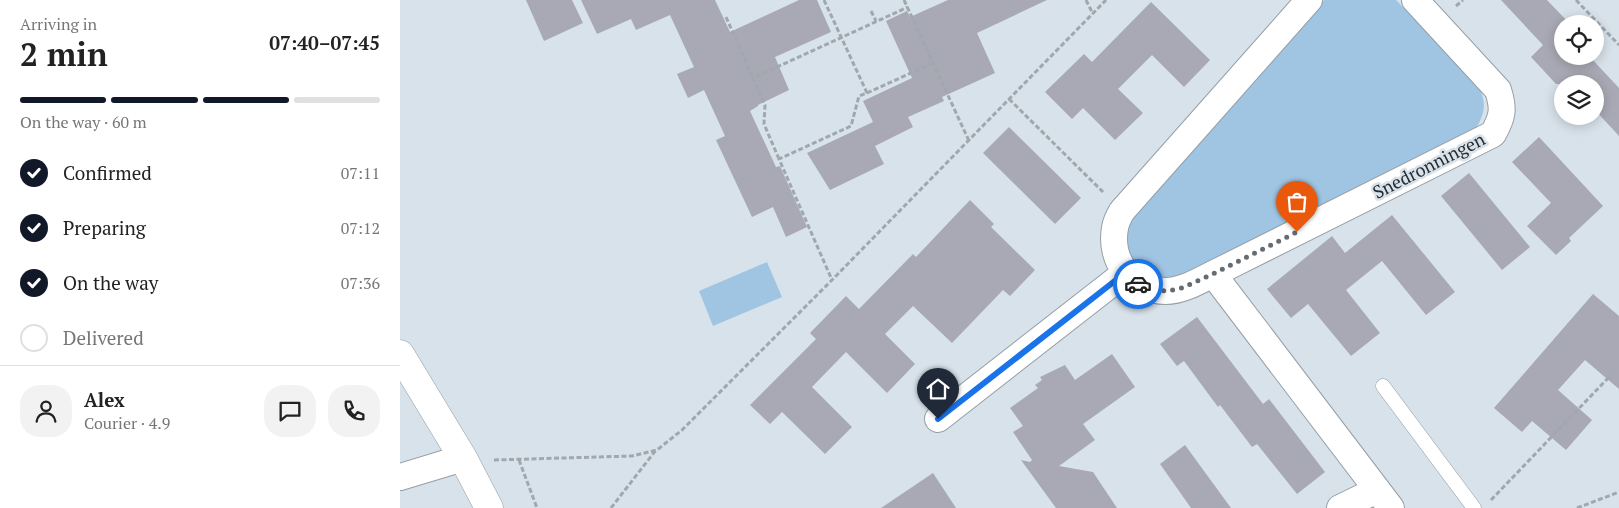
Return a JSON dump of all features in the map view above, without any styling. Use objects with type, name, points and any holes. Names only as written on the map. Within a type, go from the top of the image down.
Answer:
[{"type":"street","points":[[938,419],[1125,273],[1116,259],[1113,242],[1115,226],[1122,210],[1309,0]]},
{"type":"street","name":"Snedronningen","points":[[1125,273],[1137,283],[1152,290],[1167,291],[1182,288],[1494,134],[1501,120],[1503,105],[1498,90],[1416,0]]},
{"type":"street","points":[[1213,274],[1384,499],[1340,508]]},
{"type":"street","points":[[400,354],[463,458],[490,508]]},
{"type":"street","points":[[400,477],[463,458]]},
{"type":"lane","points":[[1383,386],[1474,508]]},
{"type":"path","points":[[824,0],[867,93]]},
{"type":"path","points":[[904,0],[969,141]]},
{"type":"path","points":[[1086,0],[1092,14]]},
{"type":"path","points":[[611,508],[656,450],[682,430],[832,280],[1106,0]]},
{"type":"path","points":[[1576,0],[1619,45]]},
{"type":"path","points":[[754,78],[908,7]]},
{"type":"path","points":[[871,11],[876,22]]},
{"type":"path","points":[[726,17],[765,105],[764,124],[832,280]]},
{"type":"path","points":[[779,159],[851,126],[859,96],[933,63]]},
{"type":"path","points":[[1009,99],[1122,210]]},
{"type":"path","points":[[1491,501],[1611,375]]},
{"type":"path","points":[[463,458],[519,460],[632,456],[656,450]]},
{"type":"path","points":[[519,460],[537,508]]},
{"type":"path","points":[[1577,508],[1619,492]]},
{"type":"shaded area","points":[[1324,0],[1396,0],[1478,85],[1484,106],[1477,127],[1183,274],[1165,280],[1149,276],[1135,267],[1128,256],[1125,229],[1131,215]]},
{"type":"shaded area","points":[[767,262],[782,297],[713,326],[699,291]]},
{"type":"building","points":[[526,0],[572,0],[583,23],[544,41]]},
{"type":"building","points":[[581,0],[715,0],[730,32],[799,0],[817,0],[831,32],[775,57],[789,90],[750,111],[776,167],[780,166],[807,227],[786,237],[773,207],[752,217],[716,140],[725,136],[704,90],[688,98],[677,74],[694,67],[670,15],[636,30],[631,19],[597,34]]},
{"type":"building","points":[[948,0],[1047,0],[977,33],[995,73],[942,97],[944,101],[908,117],[913,127],[875,146],[884,164],[830,190],[807,153],[873,122],[863,101],[912,78],[886,21],[907,11],[910,17]]},
{"type":"building","points":[[1501,0],[1547,0],[1561,15],[1554,15],[1554,65],[1597,65],[1619,88],[1619,136],[1604,120],[1604,75],[1554,75],[1554,82],[1531,57],[1543,45]]},
{"type":"building","points":[[1151,2],[1210,60],[1184,87],[1152,55],[1118,89],[1143,113],[1115,140],[1083,108],[1072,119],[1045,92],[1084,54],[1092,62]]},
{"type":"building","points":[[1009,127],[1081,198],[1055,224],[983,153]]},
{"type":"building","points":[[1539,137],[1603,206],[1569,238],[1571,241],[1556,255],[1527,226],[1551,203],[1512,162]]},
{"type":"building","points":[[1469,173],[1530,247],[1502,270],[1441,196]]},
{"type":"building","points":[[970,200],[994,224],[991,227],[1035,270],[1010,296],[1003,290],[952,343],[913,306],[885,334],[915,364],[887,393],[846,352],[812,387],[852,427],[825,454],[782,412],[770,424],[750,405],[816,339],[810,333],[846,296],[859,309],[913,254],[916,257]]},
{"type":"building","points":[[1392,215],[1455,292],[1426,315],[1382,261],[1346,290],[1380,333],[1351,356],[1308,304],[1291,318],[1267,289],[1332,236],[1345,253]]},
{"type":"building","points":[[1593,294],[1619,316],[1619,389],[1585,360],[1558,390],[1592,420],[1566,450],[1532,421],[1522,432],[1494,408]]},
{"type":"building","points":[[1197,317],[1263,404],[1269,399],[1325,472],[1297,494],[1257,444],[1252,447],[1220,405],[1218,407],[1184,361],[1177,366],[1160,344]]},
{"type":"building","points":[[1112,354],[1135,387],[1083,424],[1095,440],[1059,466],[1093,472],[1117,508],[1056,508],[1021,460],[1030,462],[1032,460],[1013,432],[1023,426],[1010,408],[1038,388],[1035,385],[1042,380],[1040,377],[1065,365],[1075,380]]},
{"type":"building","points":[[1185,445],[1231,508],[1191,508],[1160,464]]},
{"type":"building","points":[[933,473],[956,508],[881,508]]},
{"type":"way so far","points":[[1138,284],[1152,290],[1167,291],[1182,288],[1297,232]]},
{"type":"route","points":[[938,419],[1125,273],[1138,284]]}]
